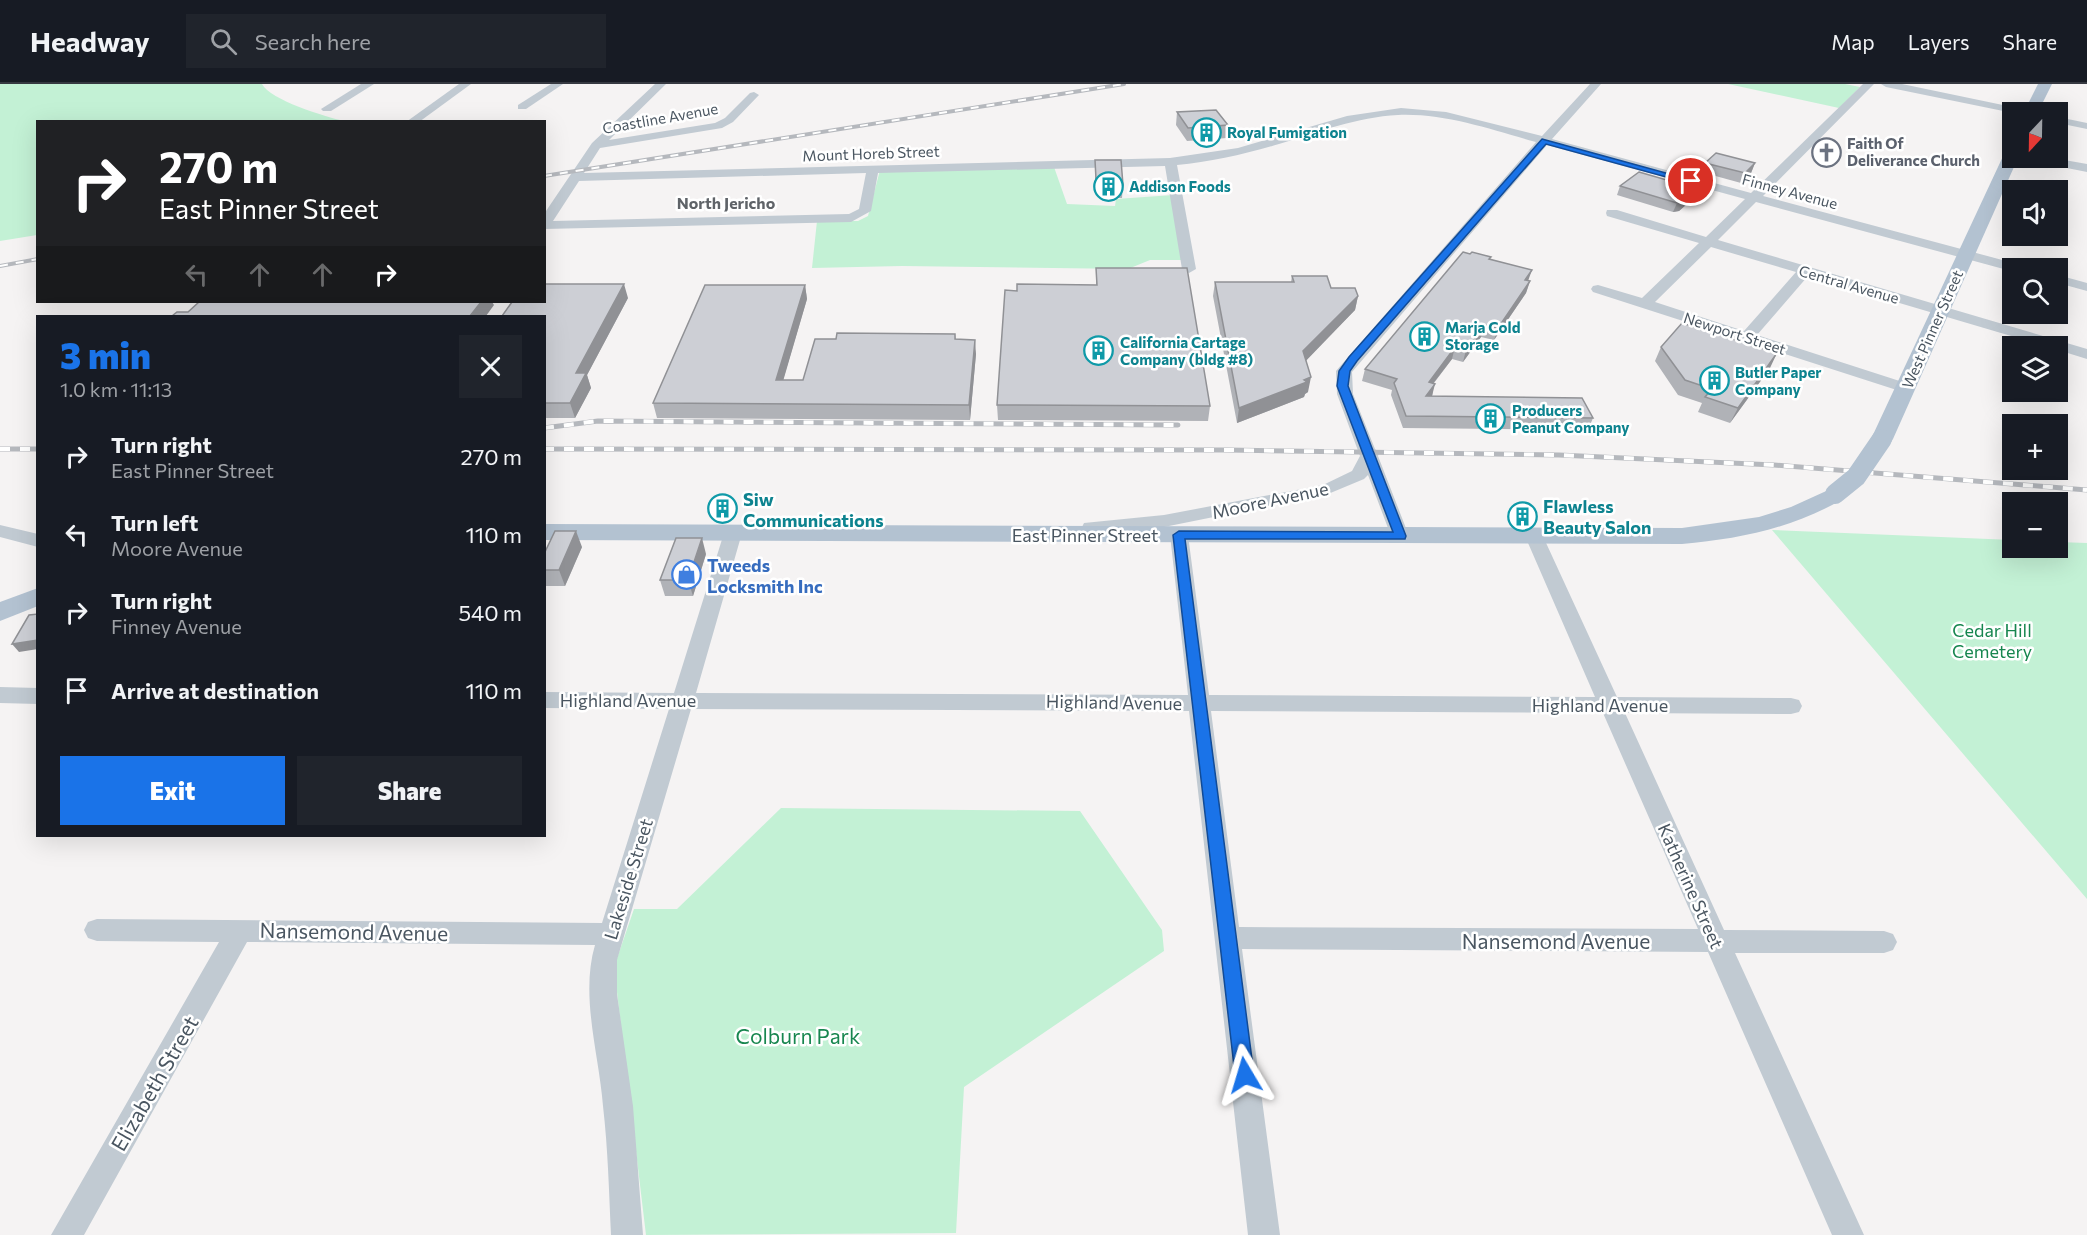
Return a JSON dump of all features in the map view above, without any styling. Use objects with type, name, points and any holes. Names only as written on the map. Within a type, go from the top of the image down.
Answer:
[{"type":"main road","points":[[2036,102],[2045,84]]},
{"type":"main road","name":"West Pinner Street","points":[[1835,495],[1855,479],[1882,440],[2006,168]]},
{"type":"main road","name":"East Pinner Street","points":[[546,532],[1682,536],[1768,523],[1794,515],[1835,495]]},
{"type":"main road","points":[[0,612],[36,597]]},
{"type":"street","points":[[327,109],[369,84]]},
{"type":"street","points":[[414,120],[466,84]]},
{"type":"street","points":[[522,106],[558,84]]},
{"type":"street","points":[[546,222],[596,145],[661,84]]},
{"type":"street","points":[[1400,536],[1343,386],[1344,371],[1596,84]]},
{"type":"street","points":[[1645,304],[1869,84]]},
{"type":"street","points":[[1886,84],[2002,108]]},
{"type":"street","name":"Coastline Avenue","points":[[596,145],[718,126],[729,120],[754,95]]},
{"type":"street","name":"Finney Avenue","points":[[1170,162],[1262,146],[1339,122],[1390,111],[1438,113],[2002,265]]},
{"type":"street","points":[[2068,122],[2087,126]]},
{"type":"street","points":[[1170,162],[1189,269]]},
{"type":"street","name":"Mount Horeb Street","points":[[574,177],[1170,162]]},
{"type":"street","points":[[2068,164],[2087,168]]},
{"type":"street","points":[[546,225],[857,217],[865,211],[873,169]]},
{"type":"street","name":"Central Avenue","points":[[1612,213],[2087,354]]},
{"type":"street","points":[[1747,337],[1805,271]]},
{"type":"street","points":[[2068,281],[2087,286]]},
{"type":"street","name":"Newport Street","points":[[1598,289],[1906,387]]},
{"type":"street","name":"Moore Avenue","points":[[940,534],[1131,525],[1175,519],[1339,485],[1358,475],[1365,467],[1370,453]]},
{"type":"street","points":[[0,531],[36,540]]},
{"type":"street","name":"Lakeside Street","points":[[627,1235],[618,1106],[603,994],[604,960],[610,933],[733,533]]},
{"type":"street","points":[[1179,535],[1264,1235]]},
{"type":"street","name":"Katherine Street","points":[[1534,536],[1715,940],[1852,1234]]},
{"type":"street","points":[[0,695],[36,696]]},
{"type":"street","name":"Highland Avenue","points":[[546,700],[1791,706]]},
{"type":"street","name":"Nansemond Avenue","points":[[97,930],[610,933]]},
{"type":"street","name":"Elizabeth Street","points":[[67,1235],[240,930]]},
{"type":"street","name":"Nansemond Avenue","points":[[1228,938],[1884,942]]},
{"type":"green space","points":[[0,84],[262,84],[267,90],[287,102],[340,120],[36,120],[36,235],[0,241]]},
{"type":"green space","points":[[1728,84],[1845,84],[1860,87],[1839,108]]},
{"type":"green space","points":[[1054,167],[1067,204],[1115,206],[1116,199],[1173,195],[1183,260],[1150,260],[1128,269],[902,266],[812,268],[817,221],[858,221],[868,216],[880,170]]},
{"type":"green space","name":"Cedar Hill Cemetery","points":[[1772,530],[2002,540],[2002,558],[2068,558],[2068,542],[2087,543],[2087,899]]},
{"type":"green space","name":"Colburn Park","points":[[781,808],[1080,811],[1162,930],[1164,951],[964,1087],[956,1233],[646,1235],[614,967],[634,909],[677,909]]},
{"type":"building","points":[[1216,110],[1228,125],[1188,128],[1177,112]]},
{"type":"building","points":[[1716,153],[1755,163],[1745,173],[1705,163]]},
{"type":"building","points":[[1095,160],[1121,160],[1123,185],[1100,185],[1100,179],[1096,179]]},
{"type":"building","points":[[1639,172],[1698,189],[1683,202],[1677,203],[1620,186]]},
{"type":"building","points":[[1463,252],[1470,254],[1472,252],[1491,257],[1489,259],[1532,270],[1525,280],[1530,281],[1498,328],[1485,325],[1466,350],[1455,347],[1429,382],[1435,384],[1426,396],[1582,398],[1593,418],[1406,416],[1394,383],[1397,379],[1365,369]]},
{"type":"building","points":[[1096,268],[1187,268],[1210,406],[997,405],[1005,290],[1017,291],[1017,284],[1097,285]]},
{"type":"building","points":[[1292,276],[1327,276],[1331,288],[1355,288],[1358,296],[1303,351],[1311,377],[1304,380],[1307,382],[1239,408],[1215,282],[1294,282]]},
{"type":"building","points":[[546,284],[624,284],[576,373],[586,373],[570,403],[546,403],[546,315],[503,315],[511,303],[546,303]]},
{"type":"building","points":[[705,285],[805,285],[776,380],[803,380],[815,339],[836,339],[837,333],[955,334],[955,339],[975,340],[969,405],[653,403]]},
{"type":"building","points":[[198,303],[480,303],[471,315],[173,315],[177,312],[188,312]]},
{"type":"building","name":"Butler Paper Company","points":[[1682,323],[1777,353],[1738,408],[1705,397],[1712,389],[1685,380],[1661,347]]},
{"type":"building","points":[[555,531],[576,531],[559,570],[546,570],[546,550]]},
{"type":"building","points":[[676,538],[702,538],[688,580],[660,580]]},
{"type":"building","points":[[36,614],[36,640],[12,644],[29,615]]},
{"type":"railway","points":[[546,176],[1124,84]]},
{"type":"railway","points":[[0,266],[36,259]]},
{"type":"railway","points":[[546,428],[598,421],[1178,425]]},
{"type":"railway","points":[[0,449],[36,449]]},
{"type":"railway","points":[[546,449],[1228,450],[1559,455],[1774,465],[2087,490]]},
{"type":"place","name":"Royal Fumigation","points":[[1206,132]]},
{"type":"place","name":"Faith Of Deliverance Church","points":[[1826,152]]},
{"type":"place","name":"Addison Foods","points":[[1108,186]]},
{"type":"place","name":"Marja Cold Storage","points":[[1424,336]]},
{"type":"place","name":"California Cartage Company (bldg #8)","points":[[1099,351]]},
{"type":"place","name":"Butler Paper Company","points":[[1714,381]]},
{"type":"place","name":"Producers Peanut Company","points":[[1491,419]]},
{"type":"place","name":"Siw Communications","points":[[722,509]]},
{"type":"place","name":"Flawless Beauty Salon","points":[[1522,516]]},
{"type":"place","name":"Tweeds Locksmith Inc","points":[[686,575]]},
{"type":"district","name":"North Jericho","points":[[726,202]]},
{"type":"route","points":[[1245,1075],[1179,535],[1400,536],[1370,453],[1345,394],[1342,379],[1344,371],[1353,359],[1544,141],[1691,181]]}]
